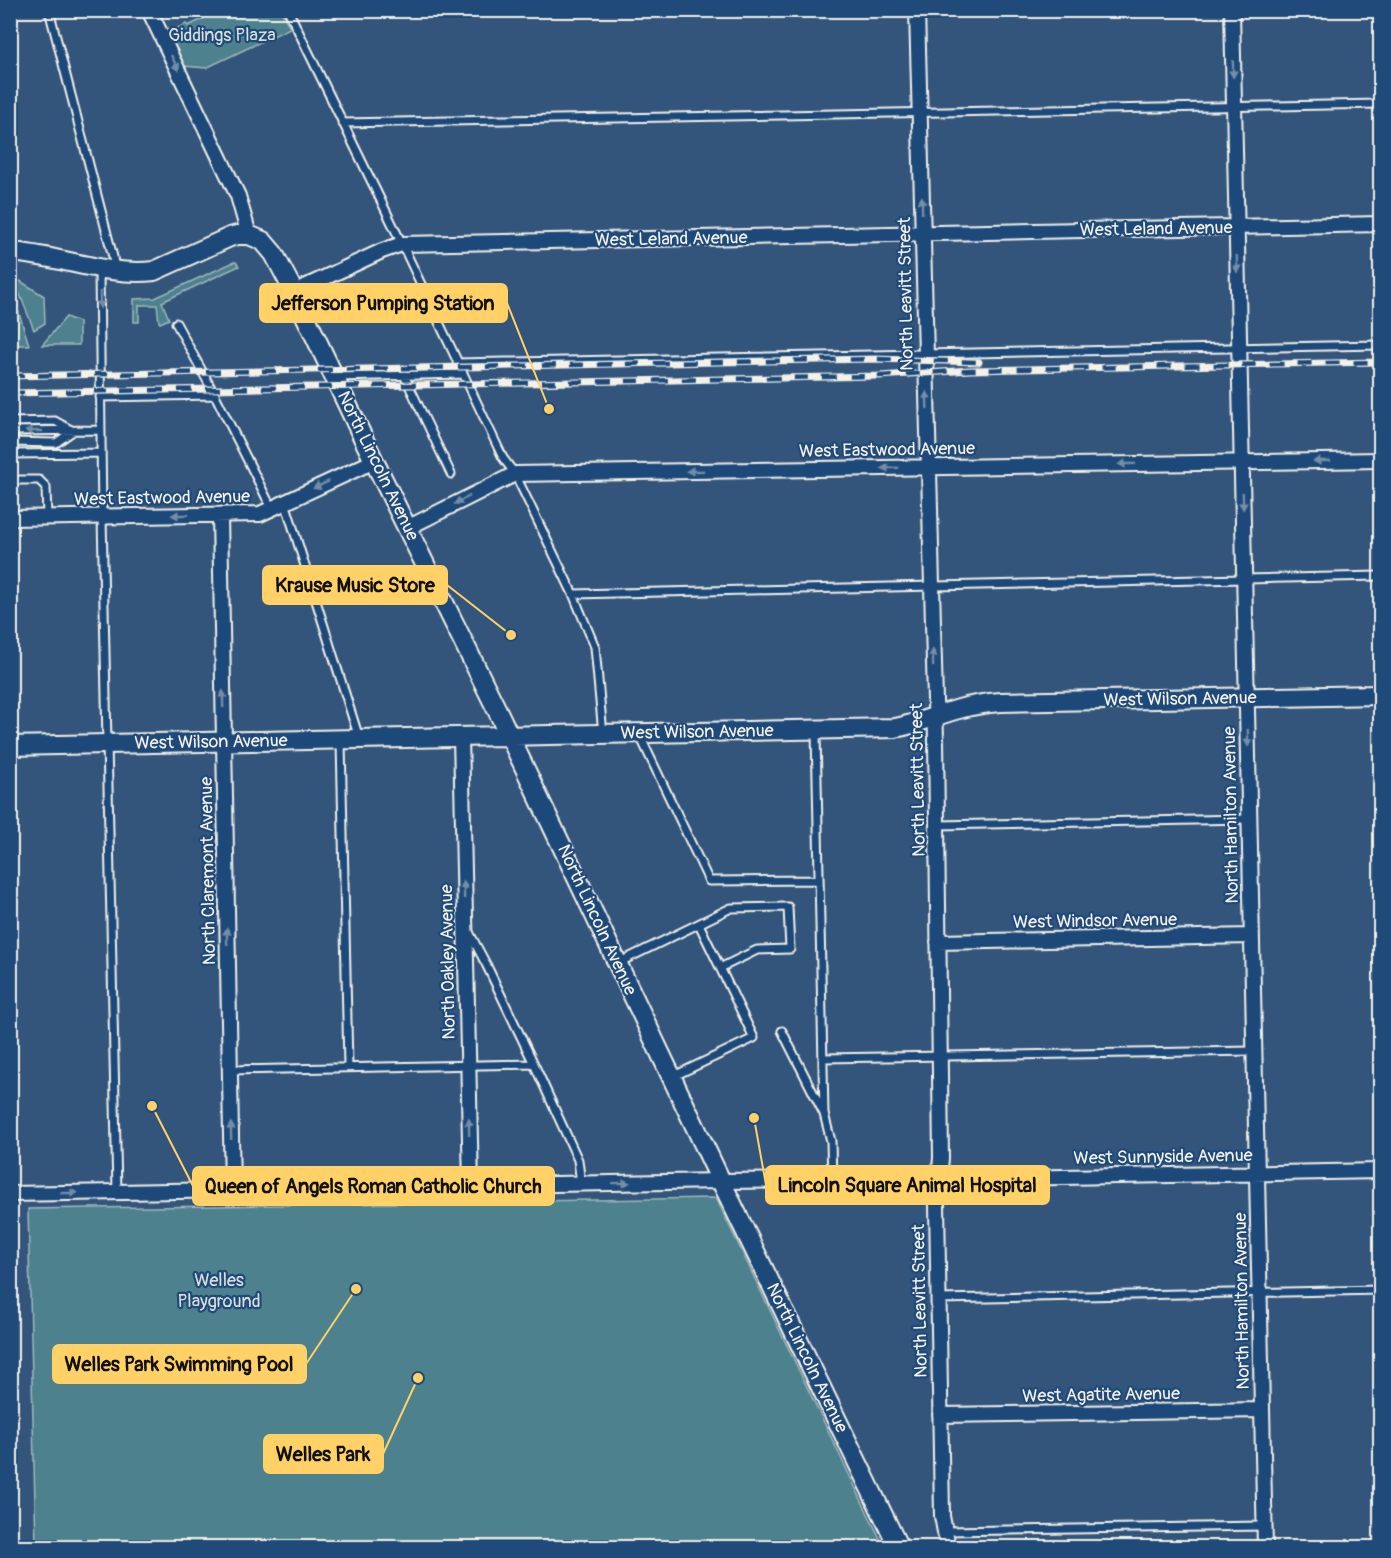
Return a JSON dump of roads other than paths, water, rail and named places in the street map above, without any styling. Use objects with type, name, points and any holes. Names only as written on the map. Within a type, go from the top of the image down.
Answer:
[{"type":"main road","points":[[10,252],[144,272],[154,271],[230,237],[249,235],[257,237],[267,245],[294,292]]},
{"type":"main road","name":"North Lincoln Avenue","points":[[294,292],[899,1548]]},
{"type":"main road","name":"West Wilson Avenue","points":[[10,746],[895,728],[978,704],[1001,702],[1380,695]]},
{"type":"street","points":[[149,10],[238,196],[249,235]]},
{"type":"street","name":"North Leavitt Street","points":[[917,10],[937,825],[941,1158],[937,1204],[942,1516],[948,1548]]},
{"type":"street","name":"North Hamilton Avenue","points":[[1232,10],[1265,1548]]},
{"type":"street","name":"West Leland Avenue","points":[[294,292],[382,250],[402,244],[1380,224]]},
{"type":"street","name":"West Eastwood Avenue","points":[[407,528],[515,474],[1380,460]]},
{"type":"street","name":"West Eastwood Avenue","points":[[10,518],[260,514],[374,461]]},
{"type":"street","name":"North Claremont Avenue","points":[[220,515],[232,1190]]},
{"type":"street","name":"North Oakley Avenue","points":[[460,736],[471,1186]]},
{"type":"street","name":"West Windsor Avenue","points":[[938,942],[1252,936]]},
{"type":"street","name":"West Sunnyside Avenue","points":[[10,1194],[1380,1171]]},
{"type":"street","name":"West Agatite Avenue","points":[[940,1415],[1262,1410]]},
{"type":"lane","points":[[49,10],[113,257],[107,268],[100,397],[100,453],[117,1192]]},
{"type":"lane","points":[[288,10],[503,458],[515,474],[573,594],[595,646],[603,734]]},
{"type":"lane","points":[[342,123],[1380,104]]},
{"type":"lane","points":[[176,323],[216,395],[272,509]]},
{"type":"lane","points":[[458,363],[1380,345]]},
{"type":"lane","points":[[335,377],[463,374]]},
{"type":"lane","points":[[404,375],[451,474]]},
{"type":"lane","points":[[100,397],[216,395]]},
{"type":"lane","points":[[10,422],[55,421],[73,431]]},
{"type":"lane","points":[[10,431],[100,430]]},
{"type":"lane","points":[[10,442],[56,443],[73,431]]},
{"type":"lane","points":[[10,454],[100,453]]},
{"type":"lane","points":[[10,480],[39,480],[46,487],[47,517]]},
{"type":"lane","points":[[285,502],[350,739],[348,1067]]},
{"type":"lane","points":[[573,594],[1380,576]]},
{"type":"lane","points":[[816,729],[824,1114]]},
{"type":"lane","points":[[639,733],[709,880],[819,880]]},
{"type":"lane","points":[[937,825],[1249,819]]},
{"type":"lane","points":[[617,963],[731,908],[788,907],[790,949],[757,950],[720,968]]},
{"type":"lane","points":[[671,1077],[754,1038],[699,924]]},
{"type":"lane","points":[[465,926],[486,964],[578,1160],[581,1184]]},
{"type":"lane","points":[[782,1031],[824,1114],[831,1141],[832,1179]]},
{"type":"lane","points":[[823,1058],[1254,1051]]},
{"type":"lane","points":[[230,1070],[534,1064]]},
{"type":"lane","points":[[938,1299],[1380,1290]]},
{"type":"lane","points":[[945,1531],[1264,1526]]},
{"type":"railway","points":[[10,376],[875,359],[979,362]]},
{"type":"railway","points":[[10,393],[879,376],[971,370],[1380,362]]},
{"type":"place","name":"Jefferson Pumping Station","points":[[549,409]]},
{"type":"place","name":"Krause Music Store","points":[[511,635]]},
{"type":"place","name":"Queen of Angels Roman Catholic Church","points":[[152,1106]]},
{"type":"place","name":"Lincoln Square Animal Hospital","points":[[754,1118]]},
{"type":"place","name":"Welles Park Swimming Pool","points":[[356,1289]]},
{"type":"place","name":"Welles Park","points":[[418,1378]]},
{"type":"park label","name":"Giddings Plaza","points":[[222,35]]},
{"type":"park label","name":"Welles Playground","points":[[219,1290]]}]
